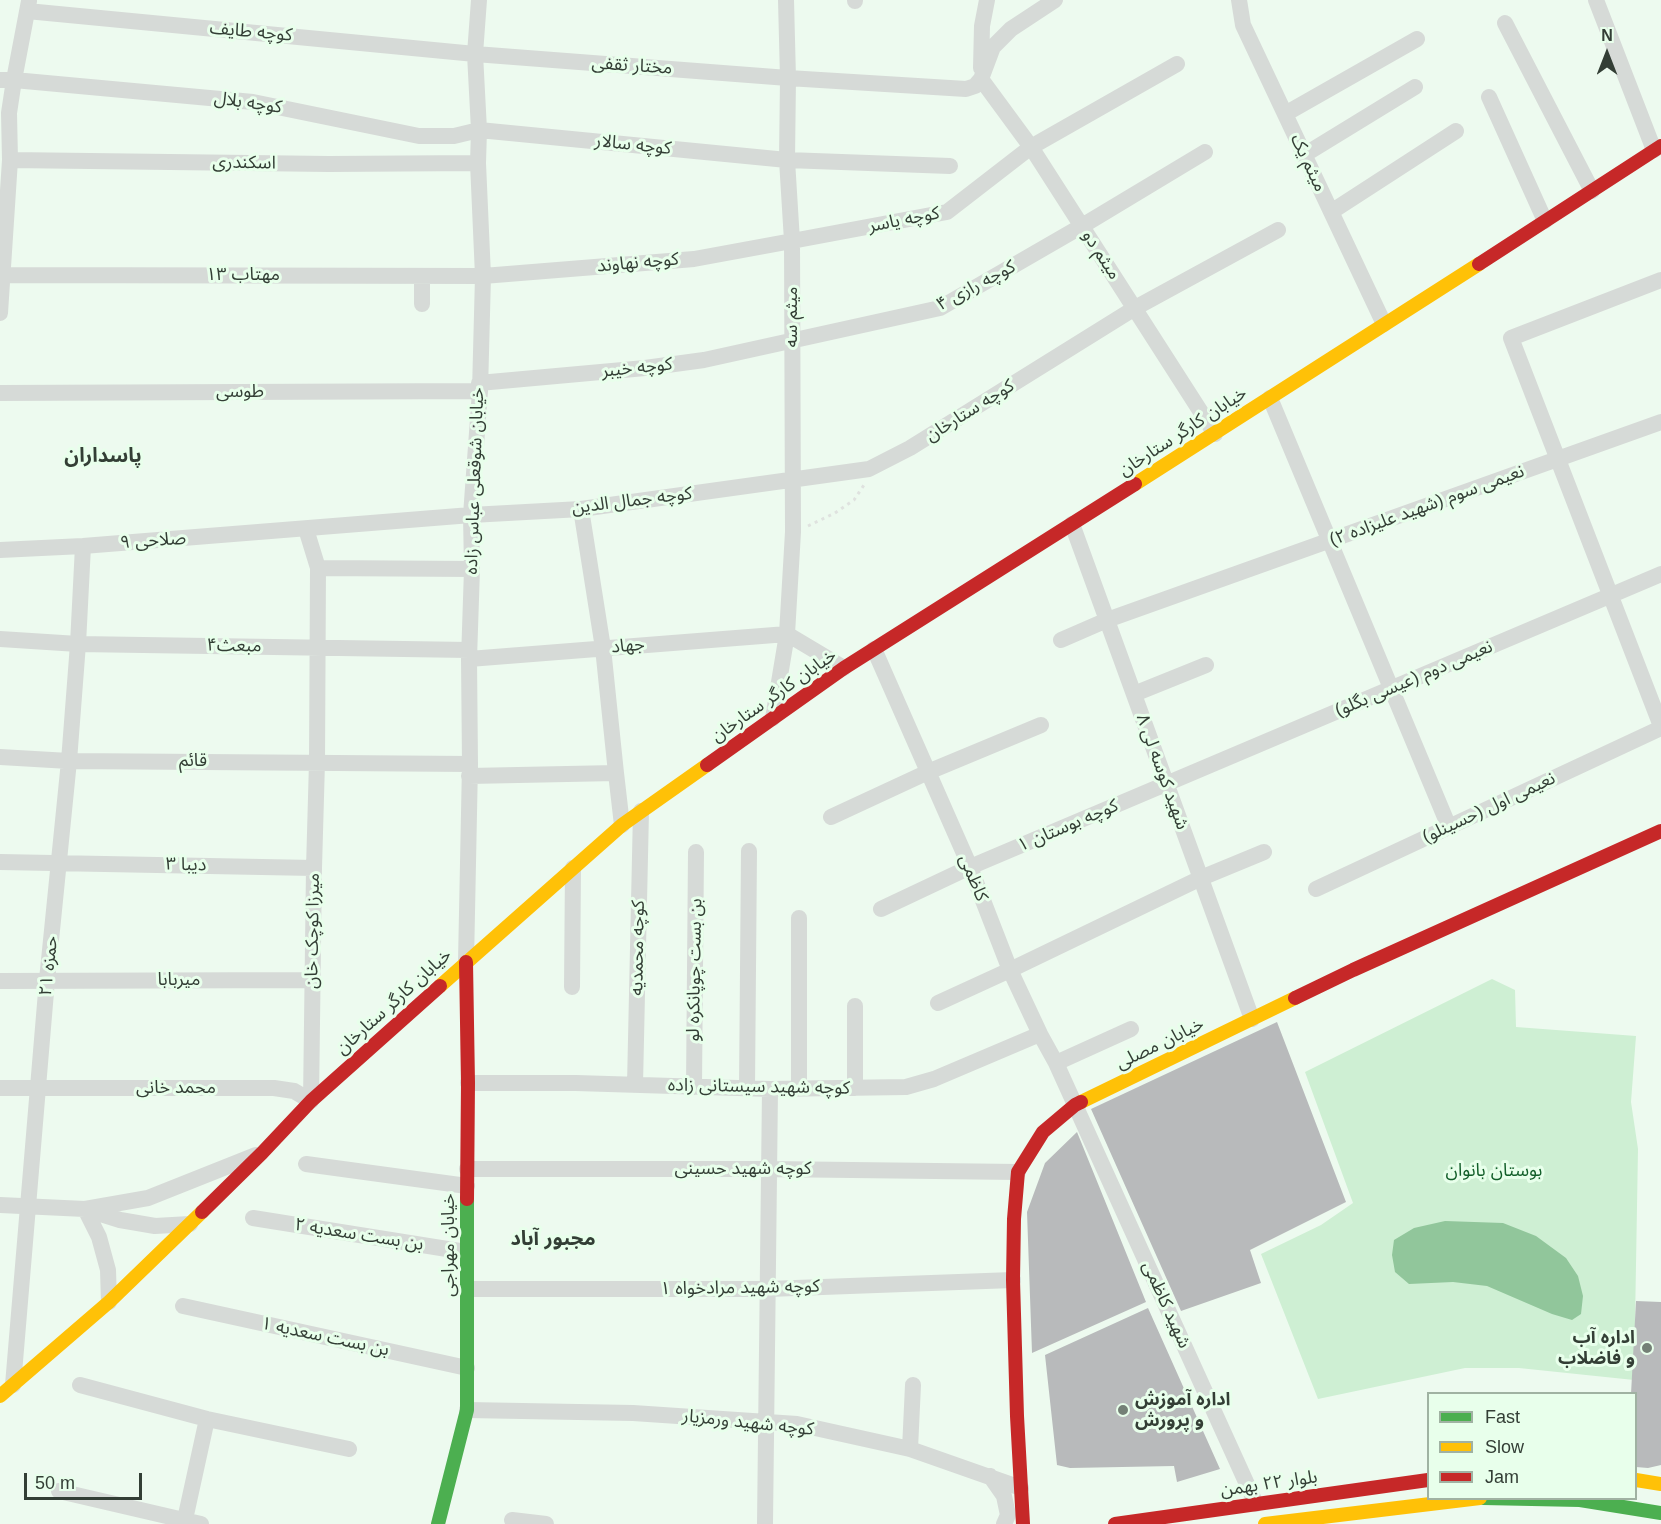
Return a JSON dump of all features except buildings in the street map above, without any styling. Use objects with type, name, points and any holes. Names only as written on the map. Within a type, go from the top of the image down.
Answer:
[{"type":"street","name":"خیابان شوقعلی عباس زاده","points":[[466,962],[471,515],[480,387],[483,276],[475,54],[479,0]]},
{"type":"street","name":"میثم سه","points":[[773,718],[787,634],[793,532],[792,241],[787,160],[786,0]]},
{"type":"street","points":[[981,79],[982,26],[987,0]]},
{"type":"street","points":[[981,79],[993,47],[1011,29],[1054,0]]},
{"type":"street","name":"میثم یک","points":[[1239,0],[1244,25],[1384,324]]},
{"type":"street","points":[[1596,0],[1658,148]]},
{"type":"street","name":"کوچه طایف","points":[[28,5],[475,54]]},
{"type":"street","points":[[0,313],[3,274],[2,235],[10,160],[7,80],[28,5]]},
{"type":"street","points":[[1506,24],[1592,191]]},
{"type":"street","points":[[1285,114],[1417,39]]},
{"type":"street","name":"مختار ثقفی","points":[[475,54],[966,89],[975,86],[981,79]]},
{"type":"street","name":"کوچه یاسر","points":[[792,241],[947,212],[1031,147],[1177,64]]},
{"type":"street","name":"میثم دو","points":[[981,79],[1031,147],[1215,434]]},
{"type":"street","name":"کوچه بلال","points":[[7,80],[253,102],[419,136],[454,136],[479,130]]},
{"type":"street","points":[[1304,155],[1415,87]]},
{"type":"street","points":[[1489,97],[1545,221]]},
{"type":"street","name":"کوچه سالار","points":[[479,130],[787,160],[950,166]]},
{"type":"street","points":[[1331,212],[1456,130]]},
{"type":"street","name":"خیابان کارگر ستارخان","points":[[6,1390],[109,1302],[262,1153],[311,1101],[622,825],[873,649],[1215,434],[1658,148]]},
{"type":"street","name":"کوچه رازی ۴","points":[[792,340],[940,308],[1205,152]]},
{"type":"street","name":"اسکندری","points":[[10,160],[329,164],[478,163]]},
{"type":"street","name":"کوچه ستارخان","points":[[792,479],[869,469],[910,448],[1135,308],[1278,230]]},
{"type":"street","name":"کوچه نهاوند","points":[[483,276],[694,259],[792,241]]},
{"type":"street","name":"مهتاب ۱۳","points":[[3,274],[483,276]]},
{"type":"street","points":[[422,276],[422,304]]},
{"type":"street","points":[[1661,280],[1511,338],[1661,727]]},
{"type":"street","name":"کوچه خیبر","points":[[480,387],[704,360],[792,340]]},
{"type":"street","name":"طوسی","points":[[0,393],[480,387]]},
{"type":"street","points":[[1270,398],[1449,827]]},
{"type":"street","name":"نعیمی سوم (شهید علیزاده ۲)","points":[[1061,640],[1107,620],[1661,422]]},
{"type":"street","name":"کوچه جمال الدین","points":[[306,529],[471,515],[581,509],[792,479]]},
{"type":"street","points":[[581,509],[603,648],[622,825]]},
{"type":"street","name":"شهید کوسه لی ۸","points":[[1072,524],[1252,1019]]},
{"type":"street","name":"صلاحی ۹","points":[[0,550],[306,529]]},
{"type":"street","name":"میرزا کوچک خان","points":[[306,529],[318,568],[319,647],[311,1101]]},
{"type":"street","name":"حمزه ۲۱","points":[[6,1390],[28,1207],[47,980],[69,761],[83,546]]},
{"type":"street","points":[[318,568],[472,569]]},
{"type":"street","name":"نعیمی دوم (عیسی بگلو)","points":[[1167,784],[1661,574]]},
{"type":"street","points":[[787,634],[844,668]]},
{"type":"street","name":"جهاد","points":[[469,654],[603,648],[787,634]]},
{"type":"street","name":"مبعث۴","points":[[0,639],[78,644],[319,647],[469,654]]},
{"type":"street","name":"کاظمی","points":[[873,649],[970,867],[1010,970],[1075,1105]]},
{"type":"street","points":[[1134,694],[1206,664]]},
{"type":"street","points":[[831,817],[928,772],[1041,724]]},
{"type":"street","name":"نعیمی اول (حسینلو)","points":[[1316,889],[1661,727]]},
{"type":"street","name":"قائم","points":[[0,757],[69,761],[318,762],[469,770],[616,773]]},
{"type":"street","name":"کوچه بوستان ۱","points":[[881,909],[970,867],[1167,784]]},
{"type":"street","name":"کوچه محمدیه","points":[[634,1085],[641,812]]},
{"type":"street","name":"خیابان مصلی","points":[[1023,1524],[1018,1448],[1013,1280],[1014,1219],[1018,1172],[1043,1132],[1075,1105],[1353,970],[1661,831]]},
{"type":"street","points":[[747,1088],[749,851]]},
{"type":"street","name":"بن بست چوپانکره لو","points":[[694,1087],[696,852]]},
{"type":"street","points":[[938,1003],[1201,878],[1264,852]]},
{"type":"street","name":"دیبا ۳","points":[[0,862],[314,868]]},
{"type":"street","points":[[573,868],[573,987]]},
{"type":"street","points":[[799,918],[799,1088]]},
{"type":"street","name":"خیابان مهراجی","points":[[438,1524],[467,1410],[466,962]]},
{"type":"street","name":"میربابا","points":[[0,981],[312,980]]},
{"type":"street","points":[[855,1006],[855,1088]]},
{"type":"street","points":[[1056,1063],[1131,1029]]},
{"type":"street","name":"کوچه شهید سیستانی زاده","points":[[468,1083],[770,1089],[906,1087],[934,1079],[1040,1034]]},
{"type":"street","name":"محمد خانی","points":[[0,1088],[274,1088],[294,1091],[311,1101]]},
{"type":"street","points":[[765,1524],[770,1089]]},
{"type":"street","name":"شهید کاظمی","points":[[1075,1105],[1256,1504]]},
{"type":"street","points":[[0,1205],[85,1209],[148,1198],[262,1153]]},
{"type":"street","points":[[306,1164],[467,1186]]},
{"type":"street","name":"کوچه شهید حسینی","points":[[467,1169],[1018,1172]]},
{"type":"street","points":[[85,1209],[120,1220],[155,1226],[190,1224]]},
{"type":"street","points":[[85,1209],[99,1237],[108,1270],[109,1302]]},
{"type":"street","name":"بن بست سعدیه ۲","points":[[253,1218],[466,1252]]},
{"type":"street","name":"۱ کوچه شهید مرادخواه","points":[[466,1289],[768,1289],[1013,1280]]},
{"type":"street","name":"بن بست سعدیه ۱","points":[[183,1306],[467,1368]]},
{"type":"street","points":[[80,1385],[207,1419],[350,1449]]},
{"type":"street","points":[[910,1449],[913,1385]]},
{"type":"street","name":"کوچه شهید ورمزیار","points":[[467,1410],[633,1413],[797,1424],[910,1449],[1021,1488]]},
{"type":"street","points":[[59,1491],[190,1523],[207,1419]]},
{"type":"street","points":[[989,1476],[1004,1496],[1008,1515],[1004,1524]]},
{"type":"street","name":"بلوار ۲۲ بهمن","points":[[1115,1524],[1427,1480]]},
{"type":"street","points":[[1637,1480],[1661,1484]]},
{"type":"street","points":[[1265,1524],[1465,1500]]},
{"type":"street","points":[[1580,1500],[1661,1513]]},
{"type":"street","points":[[512,1520],[546,1524]]},
{"type":"path","points":[[793,532],[835,513],[854,500],[863,487],[869,469]]},
{"type":"green space","name":"بوستان بانوان","points":[[1492,979],[1515,990],[1516,1027],[1636,1036],[1631,1102],[1638,1149],[1634,1380],[1519,1368],[1465,1368],[1318,1399],[1261,1254],[1321,1225],[1353,1203],[1305,1072]]},
{"type":"shaded area","points":[[1445,1221],[1503,1223],[1536,1236],[1566,1258],[1578,1276],[1583,1296],[1581,1314],[1572,1320],[1552,1314],[1487,1286],[1453,1282],[1409,1284],[1395,1272],[1392,1255],[1394,1240],[1414,1228]]},
{"type":"traffic: fast","points":[[438,1524],[467,1410],[467,1199]]},
{"type":"traffic: fast","points":[[1580,1500],[1661,1513]]},
{"type":"traffic: slow","points":[[1135,484],[1479,264]]},
{"type":"traffic: slow","points":[[440,986],[622,825],[707,765]]},
{"type":"traffic: slow","points":[[1081,1102],[1295,998]]},
{"type":"traffic: slow","points":[[0,1396],[109,1302],[202,1212]]},
{"type":"traffic: slow","points":[[1637,1480],[1661,1484]]},
{"type":"traffic: slow","points":[[1265,1524],[1463,1500]]},
{"type":"traffic: jam","points":[[1479,264],[1661,146]]},
{"type":"traffic: jam","points":[[707,765],[844,668],[1135,484]]},
{"type":"traffic: jam","points":[[1295,998],[1661,831]]},
{"type":"traffic: jam","points":[[466,962],[467,1199]]},
{"type":"traffic: jam","points":[[202,1212],[311,1101],[440,986]]},
{"type":"traffic: jam","points":[[1023,1524],[1013,1280],[1014,1219],[1018,1172],[1043,1132],[1081,1102]]},
{"type":"traffic: jam","points":[[1115,1524],[1427,1480]]},
{"type":"place","name":"اداره آب و فاضلاب","points":[[1647,1348]]},
{"type":"place","name":"اداره آموزش و پرورش","points":[[1123,1410]]},
{"type":"district","name":"پاسداران","points":[[103,456]]},
{"type":"district","name":"مجبور آباد","points":[[553,1239]]}]
